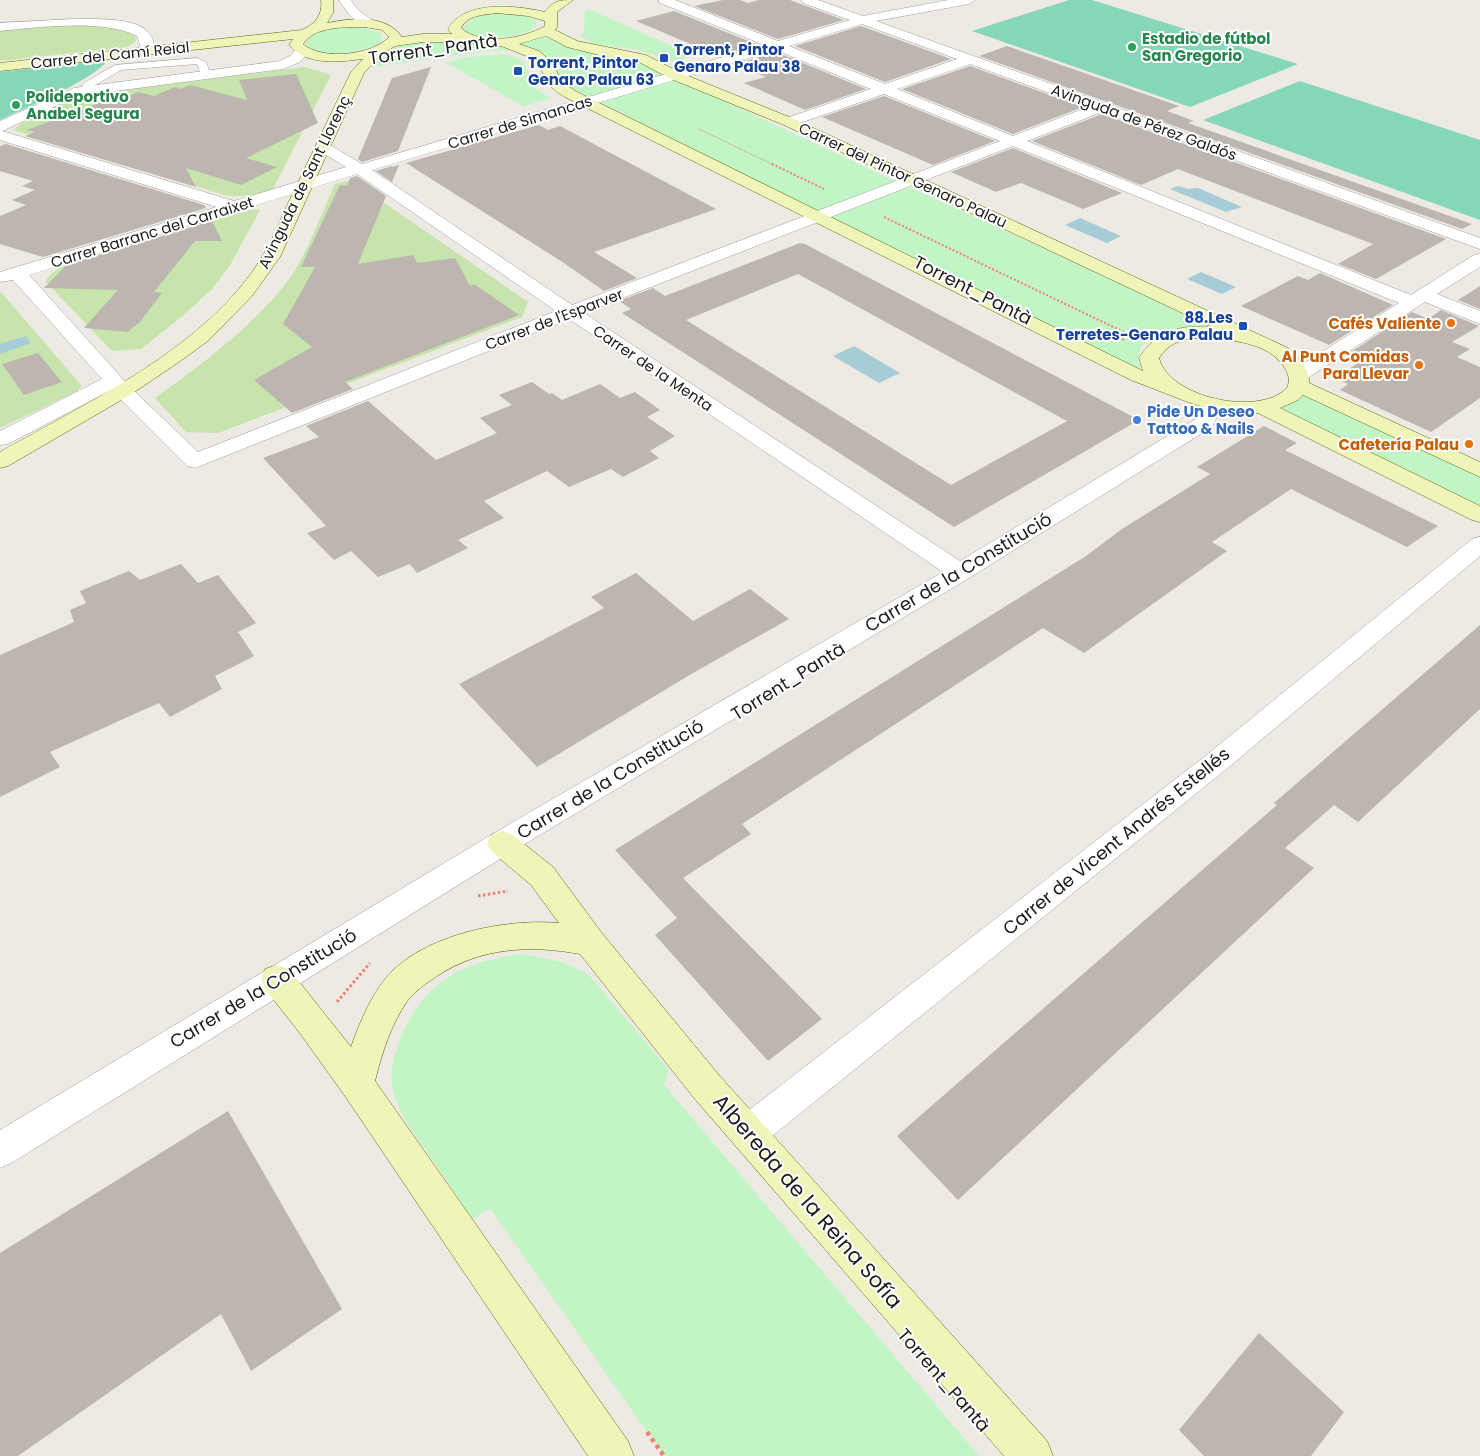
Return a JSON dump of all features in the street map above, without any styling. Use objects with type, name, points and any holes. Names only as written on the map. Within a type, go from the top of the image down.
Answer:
[{"type":"street","points":[[345,0],[353,12],[365,24]]},
{"type":"street","points":[[0,127],[74,92],[283,65],[295,58],[300,50],[296,44],[298,39],[322,23],[327,2],[365,24],[388,28],[417,28],[457,22],[475,13],[502,9],[534,0]]},
{"type":"street","points":[[501,42],[523,39],[548,25],[551,12],[556,6],[567,0]]},
{"type":"street","points":[[664,0],[1015,141],[1419,299],[1480,318]]},
{"type":"street","name":"Avinguda de Pérez Galdós","points":[[807,0],[1480,244]]},
{"type":"street","name":"Carrer de Simancas","points":[[304,187],[339,173],[360,169],[883,14],[968,0]]},
{"type":"street","name":"Carrer del Pintor Genaro Palau","points":[[502,9],[543,14],[548,25],[572,44],[603,52],[641,58],[676,76],[789,122],[1252,339]]},
{"type":"street","points":[[0,28],[55,22],[125,27],[141,32],[146,39],[148,51]]},
{"type":"street","points":[[457,22],[454,29],[456,32],[468,38]]},
{"type":"street","name":"Carrer del Camí Reial","points":[[0,67],[220,44],[309,32],[328,26],[365,24]]},
{"type":"street","points":[[388,28],[394,32],[396,37],[394,42]]},
{"type":"street","points":[[338,57],[377,51],[394,42],[423,38],[468,38],[501,42],[534,54],[549,67],[548,72],[553,82],[586,102],[1140,377],[1169,387],[1191,398],[1212,404],[1261,407],[1277,403],[1293,395],[1299,381],[1480,259]]},
{"type":"street","name":"Carrer del Camí Reial","points":[[220,44],[282,46],[317,56],[338,57]]},
{"type":"street","name":"Avinguda de Sant Llorenç","points":[[0,460],[118,386],[201,337],[246,292],[271,257],[359,71],[377,51]]},
{"type":"street","points":[[338,57],[359,71]]},
{"type":"street","points":[[789,122],[970,59]]},
{"type":"street","name":"Carrer de l'Esparver","points":[[118,386],[195,461],[570,312],[1101,107]]},
{"type":"street","points":[[0,135],[232,206]]},
{"type":"street","name":"Carrer de la Menta","points":[[323,147],[360,169],[570,312],[960,572]]},
{"type":"street","name":"Carrer Barranc del Carraixet","points":[[9,276],[232,206],[304,187]]},
{"type":"street","points":[[0,439],[118,386],[9,276]]},
{"type":"street","points":[[1169,387],[1152,371],[1149,358],[1156,345],[1163,340],[1171,336],[1192,332],[1225,333],[1252,339],[1279,352],[1293,364],[1299,381],[1480,470]]},
{"type":"street","name":"Carrer de la Constitució","points":[[0,1150],[502,843],[960,572],[1205,423],[1212,404]]},
{"type":"street","points":[[1261,407],[1480,515]]},
{"type":"street","name":"Carrer de Vicent Andrés Estellés","points":[[748,1133],[1218,760],[1480,544]]},
{"type":"street","name":"Albereda de la Reina Sofía","points":[[502,843],[542,876],[590,942],[706,1086],[1032,1456]]},
{"type":"street","points":[[357,1084],[363,1058],[377,1022],[398,987],[423,968],[452,951],[485,939],[523,934],[558,935],[590,942]]},
{"type":"street","points":[[277,979],[311,1021],[357,1084],[612,1456]]},
{"type":"path","points":[[691,125],[1130,335],[1098,355]]},
{"type":"path","points":[[468,900],[477,896],[522,889],[542,876]]},
{"type":"path","points":[[311,1021],[341,1000],[373,959]]},
{"type":"path","points":[[641,1424],[664,1456]]},
{"type":"green space","name":"Estadio de fútbol San Gregorio","points":[[1069,0],[1092,0],[1298,64],[1190,107],[972,31]]},
{"type":"green space","points":[[591,10],[694,56],[674,61],[638,50],[595,44],[580,36],[584,31],[585,11]]},
{"type":"green space","points":[[509,13],[524,15],[536,21],[536,27],[521,34],[499,37],[478,36],[464,29],[476,17]]},
{"type":"green space","points":[[33,25],[96,25],[132,34],[135,36],[136,41],[127,47],[0,61],[0,30]]},
{"type":"green space","points":[[359,27],[381,33],[381,42],[355,52],[333,53],[314,50],[307,46],[305,41],[310,36],[323,31]]},
{"type":"green space","points":[[544,37],[575,50],[636,60],[880,174],[1222,329],[1179,330],[1151,338],[1142,346],[1138,357],[1141,373],[571,88],[559,79],[534,51],[518,43]]},
{"type":"green space","points":[[431,41],[494,46],[512,50],[479,52],[372,67],[382,54],[397,46]]},
{"type":"green space","points":[[502,54],[513,56],[524,62],[528,77],[534,86],[551,98],[523,106],[447,63],[461,58]]},
{"type":"green space","name":"Polideportivo Anabel Segura","points":[[107,60],[89,76],[75,84],[0,120],[0,72]]},
{"type":"green space","points":[[305,67],[331,75],[273,189],[254,195],[234,196],[221,194],[14,130],[24,121],[52,107],[83,95]]},
{"type":"green space","points":[[1300,81],[1480,140],[1480,220],[1203,120]]},
{"type":"green space","points":[[351,180],[528,302],[522,317],[218,433],[186,432],[155,398],[223,346],[270,302],[284,286],[299,263],[335,184]]},
{"type":"green space","points":[[253,209],[260,210],[229,267],[211,290],[141,349],[112,351],[45,281],[59,267]]},
{"type":"green space","points":[[0,291],[82,386],[77,391],[0,428]]},
{"type":"green space","points":[[1299,386],[1480,471],[1480,512],[1261,407]]},
{"type":"green space","points":[[523,954],[562,962],[588,974],[669,1070],[664,1085],[979,1456],[664,1456],[490,1208],[472,1219],[407,1122],[394,1095],[392,1066],[395,1054],[411,1017],[422,1001],[449,977],[465,968],[502,957]]},
{"type":"water","points":[[1178,186],[1188,189],[1198,188],[1242,207],[1226,212],[1170,189]]},
{"type":"water","points":[[1080,218],[1121,236],[1107,243],[1065,225]]},
{"type":"water","points":[[1201,272],[1236,287],[1222,294],[1187,279]]},
{"type":"water","points":[[26,336],[31,343],[0,354],[0,344]]},
{"type":"water","points":[[854,346],[900,373],[879,383],[833,356]]},
{"type":"building","points":[[723,0],[740,0],[748,3],[759,0],[790,0],[844,20],[778,39],[694,6]]},
{"type":"building","points":[[674,11],[758,45],[719,56],[636,21]]},
{"type":"building","points":[[861,26],[951,59],[885,82],[795,46]]},
{"type":"building","points":[[1007,46],[1179,106],[1167,111],[1194,121],[1188,123],[1472,224],[1462,229],[979,56]]},
{"type":"building","points":[[776,52],[866,89],[805,110],[744,83],[766,77],[736,64]]},
{"type":"building","points":[[970,66],[1083,107],[1013,134],[902,89]]},
{"type":"building","points":[[431,67],[398,151],[362,162],[358,159],[392,78]]},
{"type":"building","points":[[296,74],[318,123],[246,158],[277,167],[241,185],[186,168],[196,187],[25,136],[35,132],[27,130],[123,94],[129,96],[138,92],[154,96],[175,87],[181,89],[190,85],[247,100],[239,80]]},
{"type":"building","points":[[884,96],[995,141],[933,165],[822,117]]},
{"type":"building","points":[[1102,114],[1446,239],[1376,279],[1338,264],[1373,244],[1178,169],[1141,185],[1032,141]]},
{"type":"building","points":[[539,125],[548,130],[560,126],[716,209],[594,252],[637,278],[604,291],[564,263],[406,163]]},
{"type":"building","points":[[6,144],[204,205],[206,208],[43,257],[0,244],[0,216],[26,205],[12,200],[35,190],[22,186],[33,181],[0,171],[0,146]]},
{"type":"building","points":[[1013,148],[1122,193],[1083,209],[1021,183],[996,192],[951,172]]},
{"type":"building","points":[[399,165],[392,182],[376,171],[392,166]]},
{"type":"building","points":[[357,176],[386,196],[358,264],[413,255],[417,263],[455,258],[470,286],[474,284],[519,315],[345,382],[353,389],[292,413],[254,380],[312,347],[283,324],[315,267],[301,267],[340,185],[347,186],[350,178]]},
{"type":"building","points":[[212,221],[222,241],[195,241],[154,292],[162,293],[140,322],[128,332],[84,328],[118,290],[44,288],[67,265]]},
{"type":"building","points":[[800,243],[805,244],[1139,420],[954,527],[622,313],[631,309],[619,301],[653,288],[665,296]],"holes":[[[798,274],[1067,421],[951,485],[686,320]]]},
{"type":"building","points":[[1320,273],[1393,305],[1329,345],[1241,306],[1298,276],[1308,280]]},
{"type":"building","points":[[1480,286],[1480,309],[1458,300]]},
{"type":"building","points":[[1441,310],[1479,326],[1452,342],[1470,349],[1457,357],[1480,367],[1480,398],[1431,432],[1340,390],[1348,384],[1335,378],[1363,360],[1348,354],[1412,312],[1428,319]]},
{"type":"building","points":[[38,353],[62,382],[24,395],[2,364]]},
{"type":"building","points":[[532,382],[549,394],[552,393],[562,400],[600,384],[620,398],[635,392],[660,410],[647,417],[675,436],[650,451],[659,458],[623,477],[611,469],[569,487],[547,471],[484,501],[504,518],[458,540],[468,548],[417,573],[410,564],[378,577],[351,551],[334,560],[307,533],[326,526],[263,458],[319,437],[306,426],[368,401],[436,460],[497,433],[480,418],[512,405],[499,395]]},
{"type":"building","points":[[1264,426],[1297,443],[1285,450],[1438,526],[1407,547],[1291,489],[1212,542],[1227,551],[1084,653],[1043,628],[742,824],[751,834],[683,878],[822,1019],[768,1061],[655,935],[677,918],[615,850],[1086,556],[1122,529],[1210,474],[1197,467]]},
{"type":"building","points":[[181,564],[198,583],[218,575],[256,623],[238,632],[254,656],[215,676],[222,689],[170,717],[159,703],[50,752],[60,767],[0,797],[0,655],[74,622],[70,610],[86,603],[80,591],[129,571],[140,580]]},
{"type":"building","points":[[636,573],[693,621],[750,589],[789,619],[693,673],[537,767],[459,684],[604,608],[591,597]]},
{"type":"building","points":[[1480,625],[1480,709],[1358,822],[1334,805],[1285,848],[1314,868],[958,1200],[897,1136],[1277,805],[1274,803]]},
{"type":"building","points":[[228,1111],[342,1309],[251,1371],[221,1314],[18,1456],[0,1456],[0,1253]]},
{"type":"building","points":[[1259,1333],[1344,1412],[1311,1456],[1204,1456],[1179,1430]]},
{"type":"place","name":"Estadio de fútbol San Gregorio","points":[[1132,47]]},
{"type":"place","name":"Torrent, Pintor Genaro Palau 38","points":[[664,58]]},
{"type":"place","name":"Torrent, Pintor Genaro Palau 63","points":[[518,71]]},
{"type":"place","name":"Polideportivo Anabel Segura","points":[[16,105]]},
{"type":"place","name":"Cafés Valiente","points":[[1451,323]]},
{"type":"place","name":"88.Les Terretes-Genaro Palau","points":[[1243,326]]},
{"type":"place","name":"Al Punt Comidas Para Llevar","points":[[1419,365]]},
{"type":"place","name":"Pide Un Deseo Tattoo & Nails","points":[[1137,420]]},
{"type":"place","name":"Cafetería Palau","points":[[1469,444]]}]
